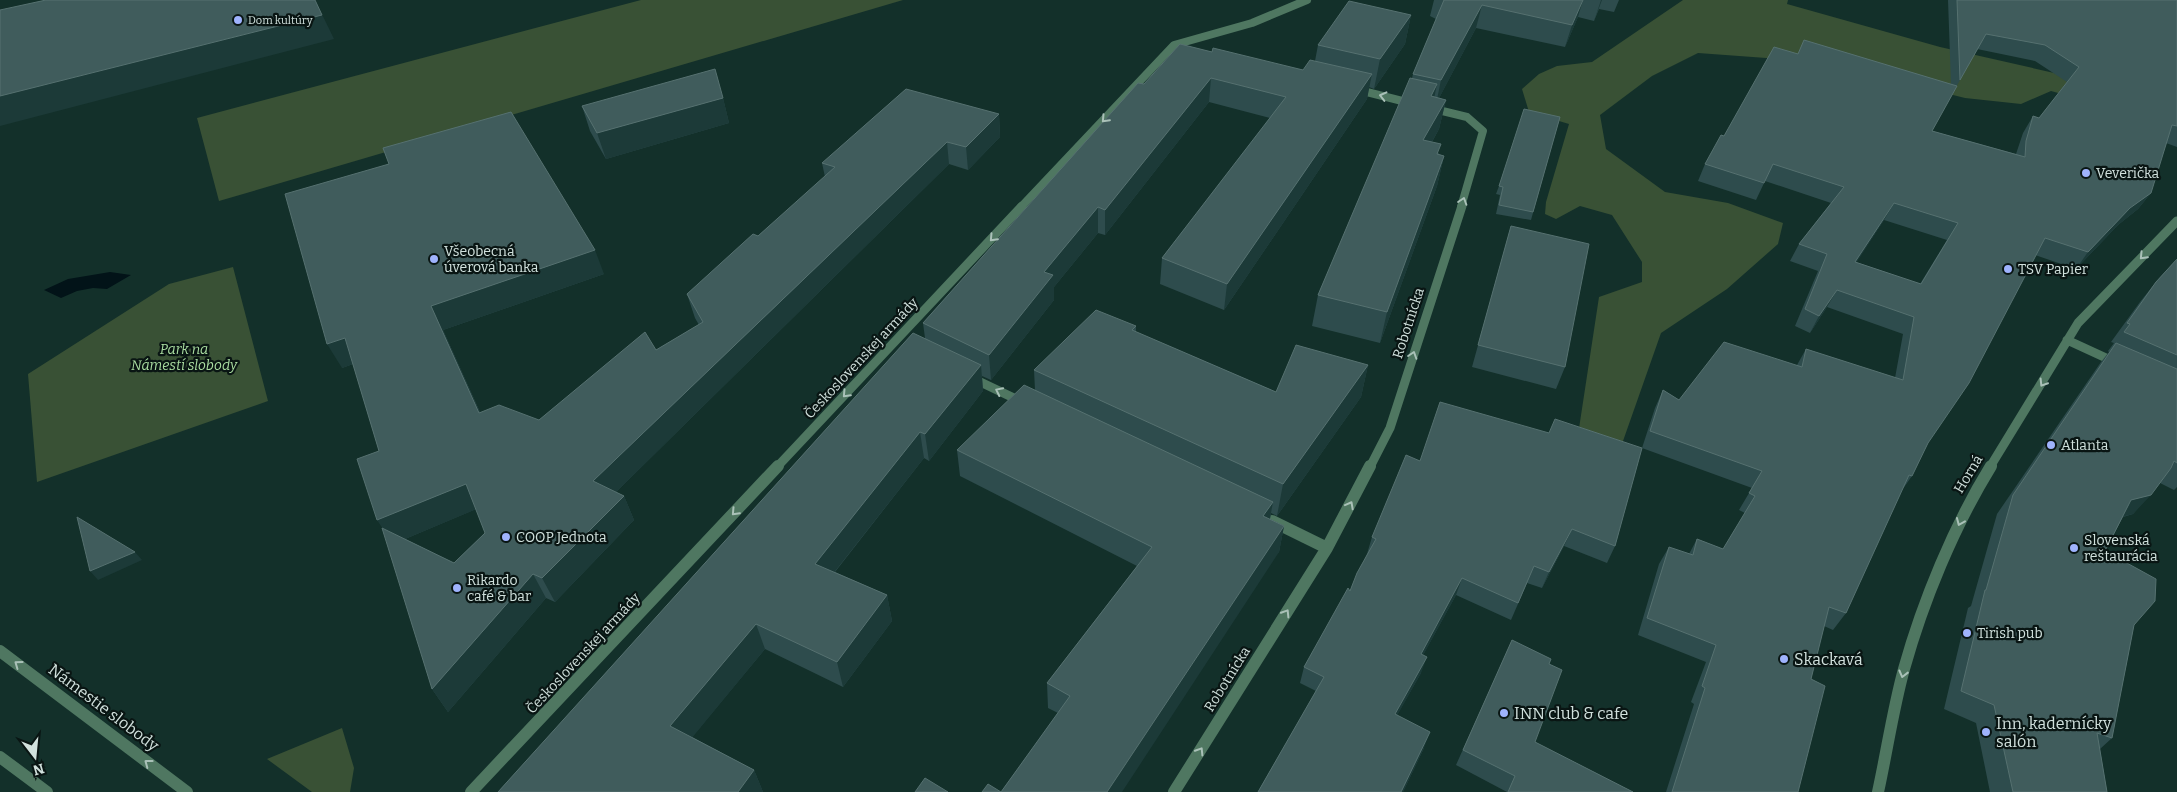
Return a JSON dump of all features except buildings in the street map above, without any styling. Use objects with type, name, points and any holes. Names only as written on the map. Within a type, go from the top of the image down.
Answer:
[{"type":"street","points":[[1174,46],[1252,23],[1307,0]]},
{"type":"street","points":[[1174,46],[1189,49]]},
{"type":"street","name":"Československej armády","points":[[471,792],[1174,46]]},
{"type":"street","name":"Robotnícka","points":[[1174,792],[1327,548],[1390,428],[1469,182],[1483,131],[1467,116],[1350,88]]},
{"type":"street","name":"Horná","points":[[1878,792],[1904,669],[1932,588],[1969,501],[2078,323],[2177,221]]},
{"type":"street","points":[[2067,340],[2128,368]]},
{"type":"street","points":[[896,342],[908,347]]},
{"type":"street","points":[[958,372],[1030,406]]},
{"type":"street","points":[[1261,516],[1327,548]]},
{"type":"street","name":"Námestie slobody","points":[[0,651],[187,792]]},
{"type":"street","points":[[0,757],[46,792]]},
{"type":"green space","points":[[641,0],[903,0],[219,201],[197,118]]},
{"type":"green space","points":[[1683,0],[1788,0],[1787,4],[1940,47],[2125,89],[2105,106],[2051,91],[2021,104],[1965,98],[1821,62],[1698,53],[1652,76],[1600,115],[1606,149],[1665,192],[1728,203],[1783,223],[1778,244],[1727,289],[1661,333],[1623,441],[1601,447],[1578,435],[1599,297],[1642,282],[1642,262],[1612,215],[1580,206],[1556,219],[1545,214],[1546,202],[1569,124],[1529,112],[1522,89],[1539,74],[1557,66],[1592,62]]},
{"type":"green space","name":"Park na Námestí slobody","points":[[233,267],[268,401],[37,482],[28,374],[169,284]]},
{"type":"green space","points":[[342,728],[354,768],[350,792],[312,792],[267,759]]},
{"type":"shaded area","points":[[110,272],[131,275],[107,289],[93,288],[77,291],[61,298],[44,290],[68,279]]},
{"type":"place","name":"Dom kultúry","points":[[238,20]]},
{"type":"place","name":"Veverička","points":[[2086,173]]},
{"type":"place","name":"Všeobecná úverová banka","points":[[434,259]]},
{"type":"place","name":"TSV Papier","points":[[2008,269]]},
{"type":"place","name":"Atlanta","points":[[2051,445]]},
{"type":"place","name":"COOP Jednota","points":[[506,537]]},
{"type":"place","name":"Slovenská reštaurácia","points":[[2074,548]]},
{"type":"place","name":"Rikardo café & bar","points":[[457,588]]},
{"type":"place","name":"Tirish pub","points":[[1967,633]]},
{"type":"place","name":"Skackavá","points":[[1784,659]]},
{"type":"place","name":"INN club & cafe","points":[[1504,713]]},
{"type":"place","name":"Inn, kadernícky salón","points":[[1986,732]]}]
